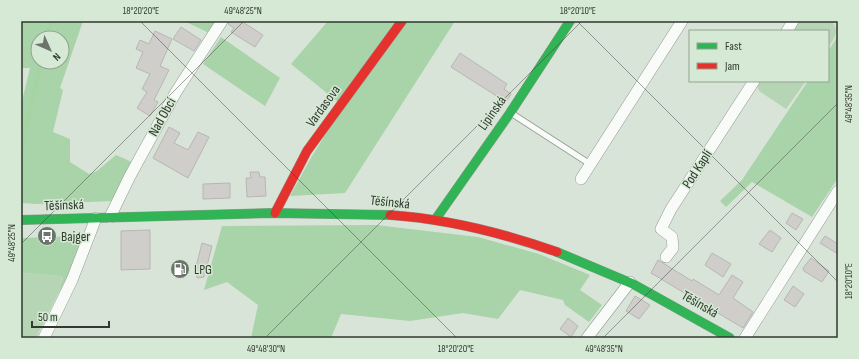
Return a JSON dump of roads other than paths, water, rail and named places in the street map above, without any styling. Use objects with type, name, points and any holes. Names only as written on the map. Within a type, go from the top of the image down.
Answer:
[{"type":"main road","name":"Vardasova","points":[[275,213],[306,151],[402,21]]},
{"type":"main road","name":"Lipinská","points":[[435,220],[510,113],[570,21]]},
{"type":"main road","name":"Těšínská","points":[[21,220],[275,213],[362,213],[459,223],[517,237],[569,255],[630,282],[678,307],[730,338]]},
{"type":"street","name":"Nad Obcí","points":[[110,217],[130,176],[176,92],[222,21]]},
{"type":"street","points":[[581,179],[682,21]]},
{"type":"street","points":[[787,30],[793,21]]},
{"type":"street","name":"Pod Kaplí","points":[[666,257],[673,248],[672,237],[661,228],[671,209],[753,82]]},
{"type":"street","points":[[745,338],[838,191]]},
{"type":"street","points":[[44,338],[76,270],[96,218]]},
{"type":"street","points":[[587,338],[630,282]]},
{"type":"lane","points":[[510,113],[590,164]]},
{"type":"waterway","points":[[49,30],[51,21]]},
{"type":"waterway","points":[[22,147],[39,70]]},
{"type":"place","name":"Bajger","points":[[47,236]]},
{"type":"place","name":"LPG","points":[[180,269]]}]
